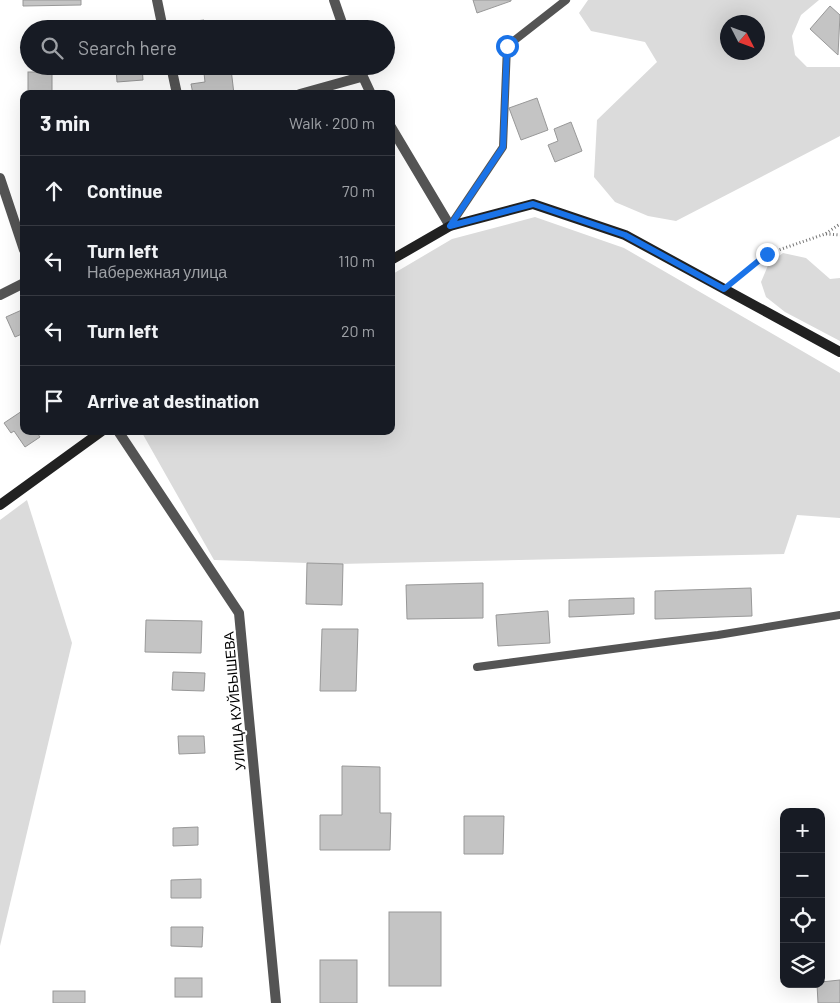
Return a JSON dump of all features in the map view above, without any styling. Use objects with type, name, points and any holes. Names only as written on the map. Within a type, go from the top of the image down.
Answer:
[{"type":"main road","points":[[395,258],[450,226],[533,204],[625,235],[840,352]]},
{"type":"main road","points":[[0,505],[96,435]]},
{"type":"street","points":[[157,0],[161,20]]},
{"type":"street","points":[[334,0],[341,20]]},
{"type":"street","points":[[173,75],[176,90]]},
{"type":"street","points":[[314,90],[361,77],[369,90]]},
{"type":"street","points":[[395,134],[450,226]]},
{"type":"street","points":[[0,178],[20,238]]},
{"type":"street","points":[[0,295],[20,285]]},
{"type":"street","name":"УЛИЦА КУЙБЫШЕВА","points":[[121,435],[239,613],[276,1003]]},
{"type":"lane","points":[[450,226],[503,147],[507,46],[566,0]]},
{"type":"lane","points":[[478,667],[718,635],[840,614]]},
{"type":"path","points":[[724,289],[767,254],[825,234],[840,224]]},
{"type":"path","points":[[825,234],[840,235]]},
{"type":"shaded area","points":[[588,0],[819,0],[801,15],[792,36],[795,55],[807,67],[840,67],[840,136],[676,221],[648,216],[615,202],[594,177],[597,120],[657,62],[645,42],[591,31],[579,13]]},
{"type":"shaded area","points":[[535,217],[624,248],[840,373],[840,518],[797,515],[784,554],[338,564],[214,560],[143,435],[395,435],[395,273],[452,239]]},
{"type":"shaded area","points":[[783,253],[806,258],[830,279],[840,278],[840,341],[785,312],[766,297],[761,282],[769,263]]},
{"type":"shaded area","points":[[27,500],[72,643],[0,946],[0,520]]},
{"type":"building","points":[[23,0],[81,0],[81,5],[23,6]]},
{"type":"building","points":[[473,0],[511,0],[511,1],[477,13]]},
{"type":"building","points":[[830,6],[840,15],[838,55],[810,29]]},
{"type":"building","points":[[28,75],[52,75],[52,90],[28,90]]},
{"type":"building","points":[[117,75],[143,75],[143,80],[117,82]]},
{"type":"building","points":[[204,75],[232,75],[234,90],[192,90],[191,84],[205,82]]},
{"type":"building","points":[[537,98],[548,130],[521,140],[509,108]]},
{"type":"building","points":[[571,122],[582,151],[555,162],[548,145],[558,141],[554,129]]},
{"type":"building","points":[[20,311],[20,335],[15,337],[6,317]]},
{"type":"building","points":[[20,412],[20,435],[39,435],[40,437],[25,447],[14,431],[11,433],[4,423]]},
{"type":"building","points":[[307,563],[343,564],[342,605],[306,604]]},
{"type":"building","points":[[483,583],[483,618],[407,619],[406,585]]},
{"type":"building","points":[[751,588],[752,616],[655,619],[655,591]]},
{"type":"building","points":[[634,598],[634,614],[569,617],[569,600]]},
{"type":"building","points":[[548,611],[550,643],[498,646],[496,615]]},
{"type":"building","points":[[146,620],[202,621],[201,653],[145,652]]},
{"type":"building","points":[[322,629],[358,629],[356,691],[320,691]]},
{"type":"building","points":[[173,672],[205,673],[204,691],[172,690]]},
{"type":"building","points":[[178,736],[204,736],[205,753],[179,754]]},
{"type":"building","points":[[342,766],[380,767],[380,813],[391,813],[390,850],[320,850],[320,815],[342,815]]},
{"type":"building","points":[[464,816],[504,816],[503,854],[464,854]]},
{"type":"building","points":[[198,827],[198,845],[173,846],[173,828]]},
{"type":"building","points":[[201,879],[201,898],[171,898],[171,880]]},
{"type":"building","points":[[389,912],[441,912],[441,986],[389,986]]},
{"type":"building","points":[[171,927],[203,927],[202,947],[171,946]]},
{"type":"building","points":[[320,960],[357,960],[357,1003],[320,1003]]},
{"type":"building","points":[[175,978],[202,978],[202,997],[175,997]]},
{"type":"building","points":[[840,980],[840,1003],[818,1003],[817,988],[825,988],[825,982]]},
{"type":"building","points":[[53,991],[85,991],[85,1003],[53,1003]]},
{"type":"route","points":[[507,46],[503,147],[450,226],[533,204],[625,235],[724,289],[767,254]]}]
